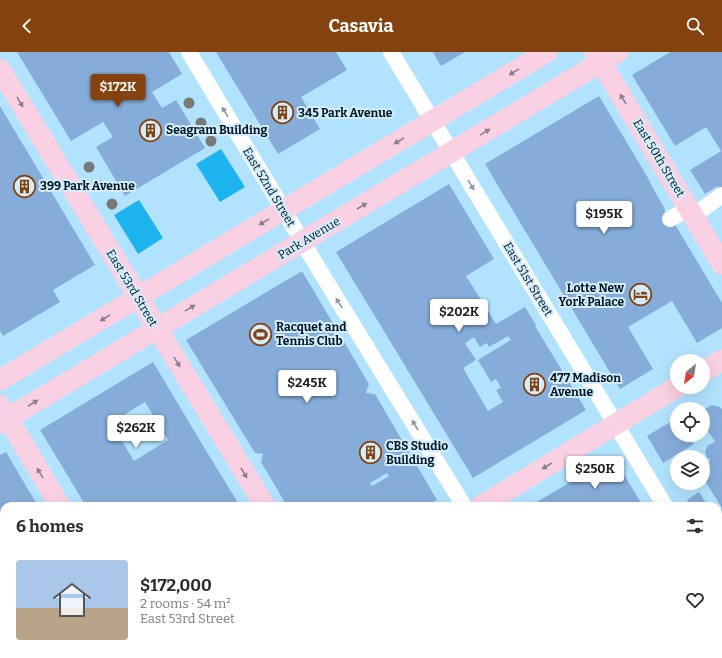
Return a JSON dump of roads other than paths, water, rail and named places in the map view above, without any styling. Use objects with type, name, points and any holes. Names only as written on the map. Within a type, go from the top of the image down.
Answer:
[{"type":"main road","points":[[0,380],[547,52]]},
{"type":"main road","name":"Park Avenue","points":[[3,416],[302,242],[451,152],[604,55]]},
{"type":"main road","name":"East 50th Street","points":[[604,55],[691,212],[722,264]]},
{"type":"main road","name":"East 53rd Street","points":[[0,69],[262,502]]},
{"type":"main road","points":[[710,368],[722,360]]},
{"type":"main road","points":[[488,502],[670,391]]},
{"type":"main road","points":[[3,416],[57,502]]},
{"type":"street","name":"East 52nd Street","points":[[189,52],[302,242],[462,502]]},
{"type":"street","name":"East 51st Street","points":[[391,52],[663,502]]},
{"type":"street","points":[[670,219],[691,212],[722,195]]},
{"type":"water","points":[[221,149],[245,187],[220,202],[196,164]]},
{"type":"water","points":[[139,200],[163,238],[138,254],[114,215]]},
{"type":"place","name":"345 Park Avenue","points":[[282,113]]},
{"type":"place","name":"Seagram Building","points":[[151,130]]},
{"type":"place","name":"399 Park Avenue","points":[[24,186]]},
{"type":"place","name":"Lotte New York Palace","points":[[640,295]]},
{"type":"place","name":"Racquet and Tennis Club","points":[[261,334]]},
{"type":"place","name":"477 Madison Avenue","points":[[535,385]]},
{"type":"place","name":"CBS Studio Building","points":[[370,453]]}]
